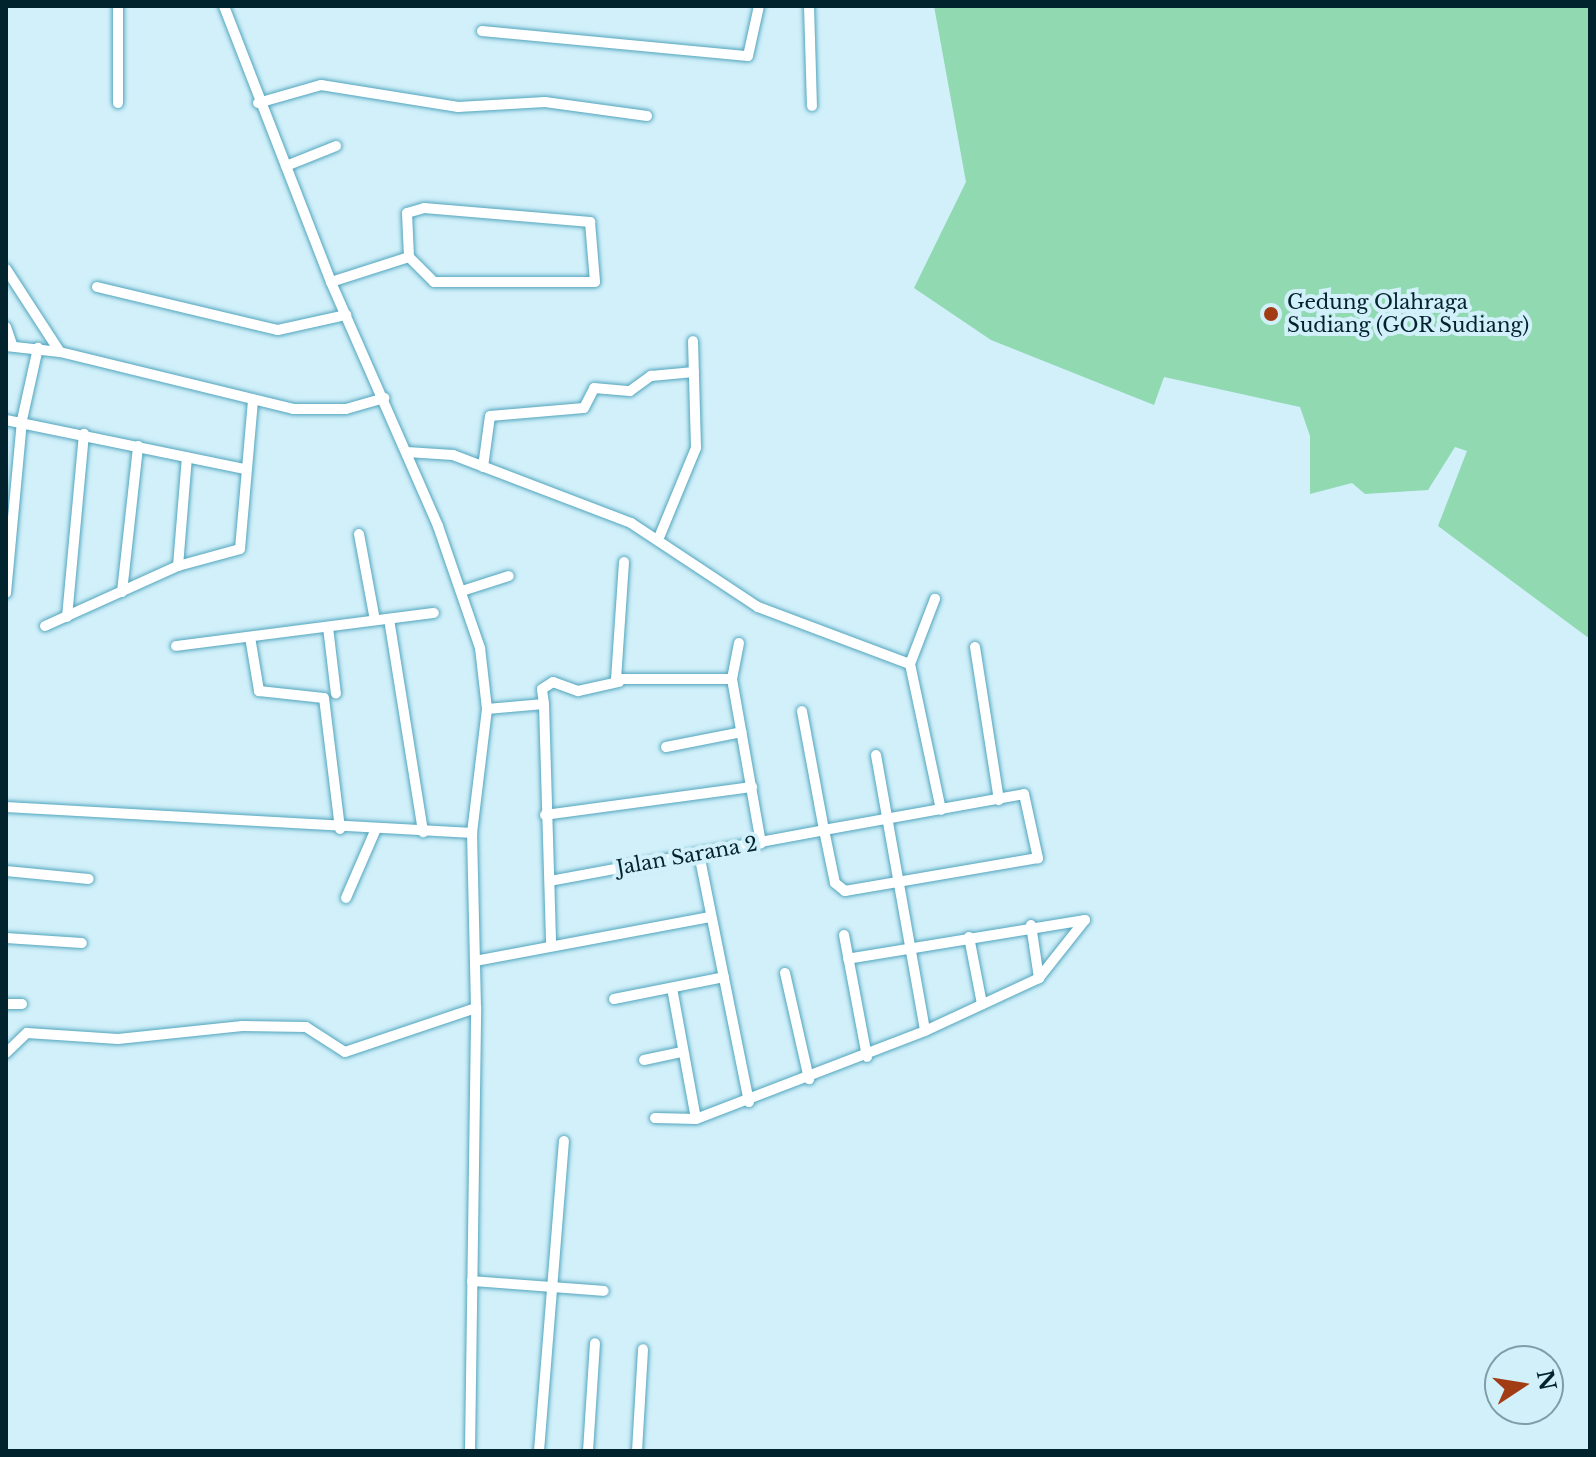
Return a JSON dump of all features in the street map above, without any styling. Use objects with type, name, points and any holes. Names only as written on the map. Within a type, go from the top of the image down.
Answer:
[{"type":"street","points":[[118,6],[118,103]]},
{"type":"street","points":[[224,6],[258,103],[331,282],[407,452],[462,591],[480,648],[487,709],[472,833],[476,1008],[470,1451]]},
{"type":"street","points":[[482,31],[748,56],[759,6]]},
{"type":"street","points":[[809,6],[812,106]]},
{"type":"street","points":[[258,103],[321,85],[458,107],[545,102],[647,116]]},
{"type":"street","points":[[286,166],[336,146]]},
{"type":"street","points":[[415,209],[590,222],[595,282],[434,282],[409,257],[405,223],[415,209]]},
{"type":"street","points":[[331,282],[409,257]]},
{"type":"street","points":[[6,269],[60,352]]},
{"type":"street","points":[[97,287],[278,330],[346,315]]},
{"type":"street","points":[[6,327],[9,345],[60,352],[253,400],[318,410],[384,398]]},
{"type":"street","points":[[658,540],[696,448],[693,341]]},
{"type":"street","points":[[6,593],[22,420],[38,348]]},
{"type":"street","points":[[483,467],[490,416],[584,408],[594,388],[630,391],[651,376],[694,372]]},
{"type":"street","points":[[45,626],[178,566],[240,549],[253,400]]},
{"type":"street","points":[[6,420],[22,420],[245,469]]},
{"type":"street","points":[[67,617],[84,434]]},
{"type":"street","points":[[122,592],[138,446]]},
{"type":"street","points":[[407,452],[453,455],[658,540],[804,629],[910,664]]},
{"type":"street","points":[[178,566],[187,457]]},
{"type":"street","points":[[359,534],[375,620]]},
{"type":"street","points":[[619,682],[624,562]]},
{"type":"street","points":[[462,591],[509,576]]},
{"type":"street","points":[[935,599],[910,664],[941,810]]},
{"type":"street","points":[[176,646],[434,613]]},
{"type":"street","points":[[389,619],[423,832]]},
{"type":"street","points":[[328,627],[336,694]]},
{"type":"street","points":[[250,637],[259,691],[324,698],[340,829]]},
{"type":"street","points":[[739,643],[732,679],[761,843]]},
{"type":"street","points":[[802,711],[824,830],[839,887],[852,892],[1038,858],[1029,797],[999,800],[975,647]]},
{"type":"street","points":[[551,946],[542,689],[553,682],[578,691],[619,682],[732,679]]},
{"type":"street","points":[[487,709],[544,704]]},
{"type":"street","points":[[666,747],[742,732]]},
{"type":"street","points":[[876,755],[925,1031]]},
{"type":"street","points":[[545,815],[752,787]]},
{"type":"street","name":"Jalan Sarana 2","points":[[550,881],[999,800]]},
{"type":"street","points":[[6,807],[375,831],[472,833]]},
{"type":"street","points":[[346,898],[375,831]]},
{"type":"street","points":[[699,854],[749,1102]]},
{"type":"street","points":[[6,871],[89,879]]},
{"type":"street","points":[[475,961],[710,917]]},
{"type":"street","points":[[655,1118],[696,1119],[749,1102],[867,1057],[925,1031],[1039,978],[1085,920],[1031,925],[848,959]]},
{"type":"street","points":[[1031,925],[1039,978]]},
{"type":"street","points":[[844,935],[867,1057]]},
{"type":"street","points":[[969,937],[982,1004]]},
{"type":"street","points":[[6,938],[82,943]]},
{"type":"street","points":[[785,973],[809,1079]]},
{"type":"street","points":[[614,999],[724,977]]},
{"type":"street","points":[[672,988],[696,1119]]},
{"type":"street","points":[[6,1004],[22,1004]]},
{"type":"street","points":[[6,1053],[27,1033],[118,1039],[242,1026],[306,1027],[345,1052],[476,1008]]},
{"type":"street","points":[[644,1060],[683,1052]]},
{"type":"street","points":[[539,1451],[564,1141]]},
{"type":"street","points":[[472,1281],[604,1291]]},
{"type":"street","points":[[588,1451],[595,1343]]},
{"type":"street","points":[[637,1451],[643,1349]]},
{"type":"green space","name":"Gedung Olahraga Sudiang (GOR Sudiang)","points":[[934,6],[1590,6],[1590,639],[1438,526],[1467,451],[1455,447],[1428,490],[1365,494],[1352,483],[1310,494],[1310,436],[1300,407],[1164,377],[1154,405],[991,340],[914,288],[966,182]]},
{"type":"place","name":"Gedung Olahraga Sudiang (GOR Sudiang)","points":[[1271,314]]}]
